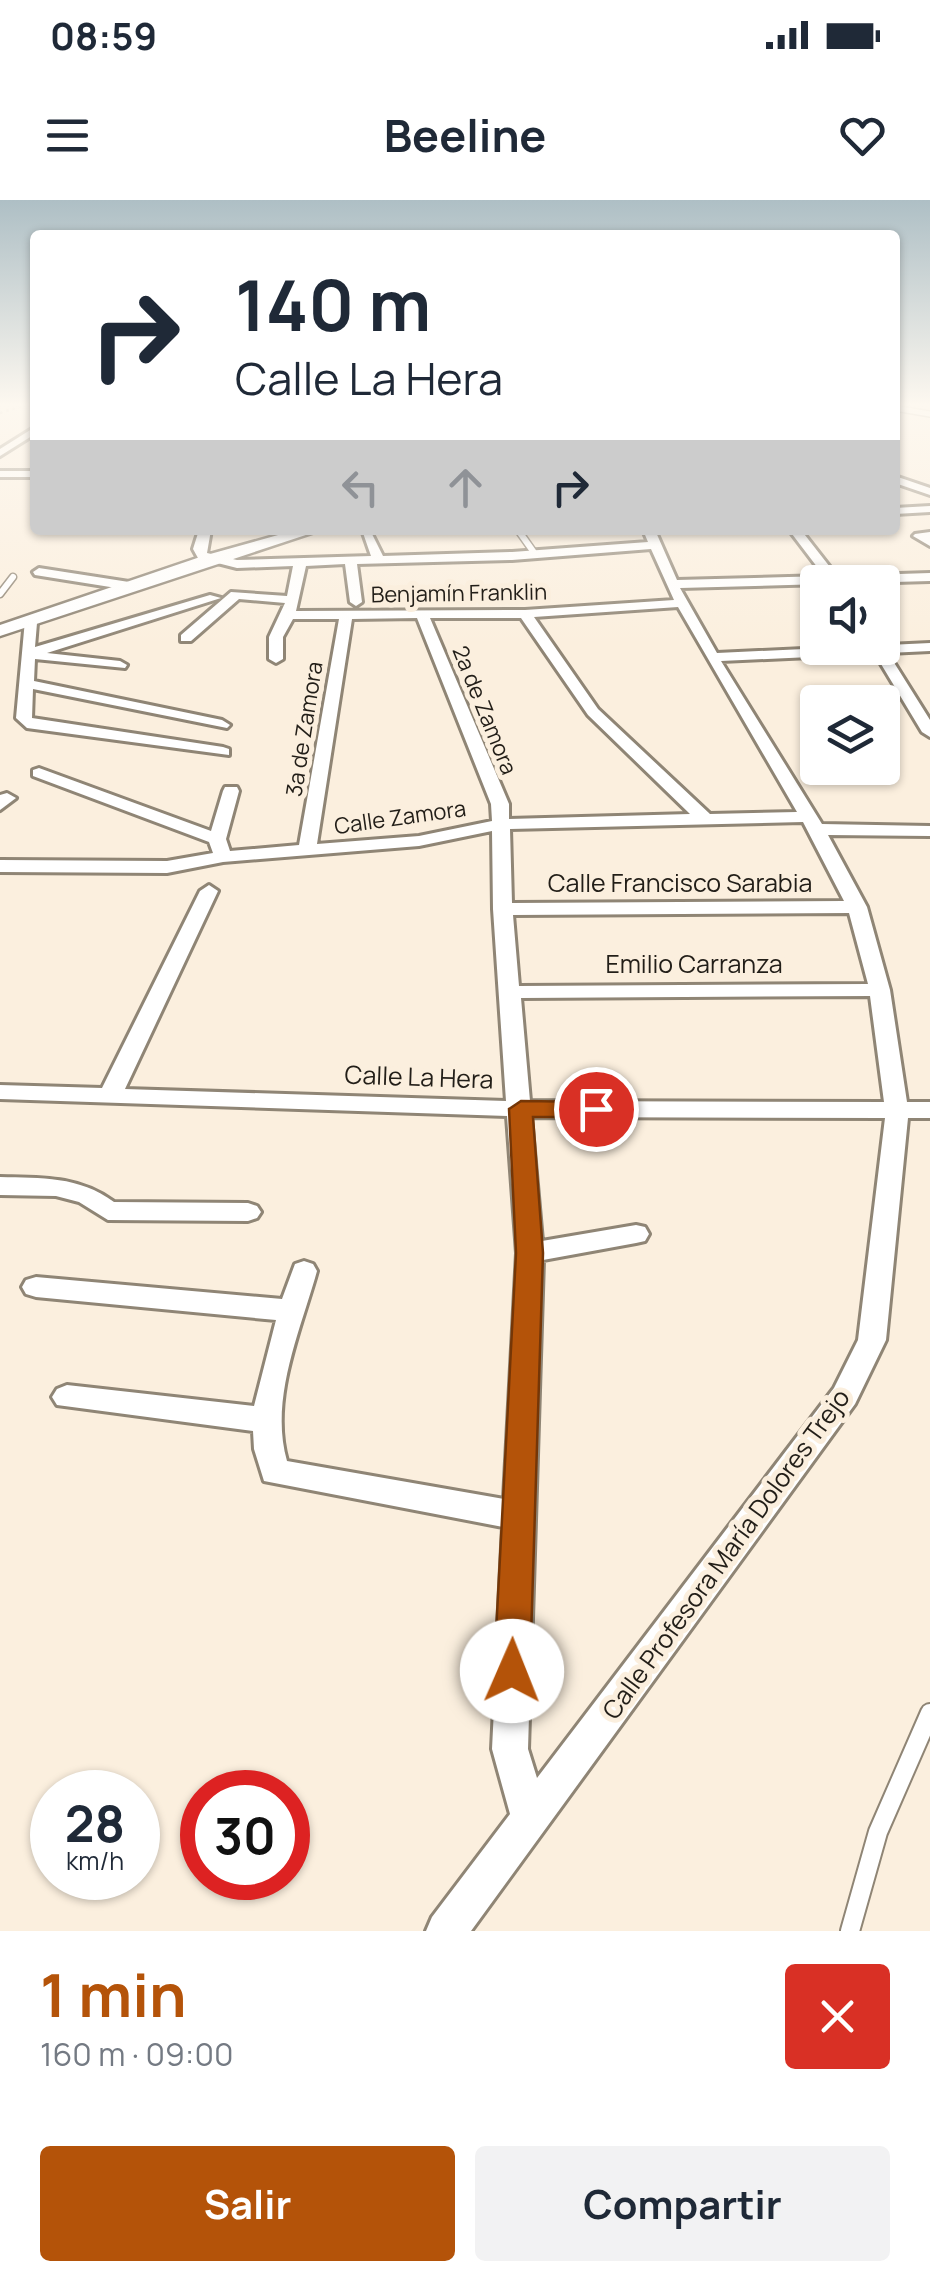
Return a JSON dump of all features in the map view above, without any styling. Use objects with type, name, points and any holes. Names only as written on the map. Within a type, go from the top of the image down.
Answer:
[{"type":"street","points":[[900,511],[929,510]]},
{"type":"street","points":[[204,535],[200,549],[209,558],[237,564],[351,562],[415,544]]},
{"type":"street","points":[[0,630],[209,558],[294,535]]},
{"type":"street","points":[[367,535],[376,556]]},
{"type":"street","points":[[799,535],[822,565]]},
{"type":"street","points":[[930,535],[919,536],[930,542]]},
{"type":"street","points":[[376,556],[399,560],[535,554],[652,538]]},
{"type":"street","name":"Calle Profesora María Dolores Trejo","points":[[446,1931],[845,1396],[872,1340],[896,1111],[880,990],[857,906],[712,657],[652,538]]},
{"type":"street","points":[[399,560],[402,579]]},
{"type":"street","points":[[276,659],[276,637],[290,608],[300,562]]},
{"type":"street","name":"3a de Zamora","points":[[307,851],[351,608],[351,562]]},
{"type":"street","points":[[38,572],[101,574],[130,586]]},
{"type":"street","name":"Benjamín Franklin","points":[[900,578],[930,577]]},
{"type":"street","name":"Benjamín Franklin","points":[[186,638],[236,595],[290,608],[525,614],[678,593],[800,584]]},
{"type":"street","points":[[31,654],[215,598]]},
{"type":"street","name":"2a de Zamora","points":[[422,614],[500,804],[502,824],[508,992],[521,1109],[530,1253],[516,1516],[510,1748],[531,1821]]},
{"type":"street","points":[[525,614],[594,712],[704,818]]},
{"type":"street","points":[[30,622],[24,718],[27,723],[223,752]]},
{"type":"street","points":[[900,648],[930,647]]},
{"type":"street","points":[[712,657],[800,652]]},
{"type":"street","points":[[31,654],[120,665]]},
{"type":"street","points":[[889,665],[930,732]]},
{"type":"street","points":[[29,684],[222,724]]},
{"type":"street","points":[[40,773],[220,848],[231,791]]},
{"type":"street","name":"Calle Zamora","points":[[0,866],[168,867],[220,848],[307,851],[418,842],[502,824],[704,818],[930,831]]},
{"type":"street","points":[[110,1093],[209,891]]},
{"type":"street","name":"Calle Francisco Sarabia","points":[[503,909],[857,906]]},
{"type":"street","name":"Emilio Carranza","points":[[508,992],[880,990]]},
{"type":"street","name":"Calle La Hera","points":[[0,1092],[521,1109],[930,1110]]},
{"type":"street","points":[[0,1186],[56,1187],[87,1195],[108,1211],[248,1212]]},
{"type":"street","points":[[530,1253],[636,1234]]},
{"type":"street","points":[[304,1271],[265,1420],[266,1452],[275,1472],[516,1516]]},
{"type":"street","points":[[36,1287],[294,1311]]},
{"type":"street","points":[[67,1397],[265,1420]]},
{"type":"lane","points":[[522,535],[535,554]]},
{"type":"lane","points":[[0,594],[13,578]]},
{"type":"lane","points":[[850,1931],[878,1832],[930,1713]]},
{"type":"route","points":[[512,1671],[530,1253],[521,1109],[596,1109]]}]
